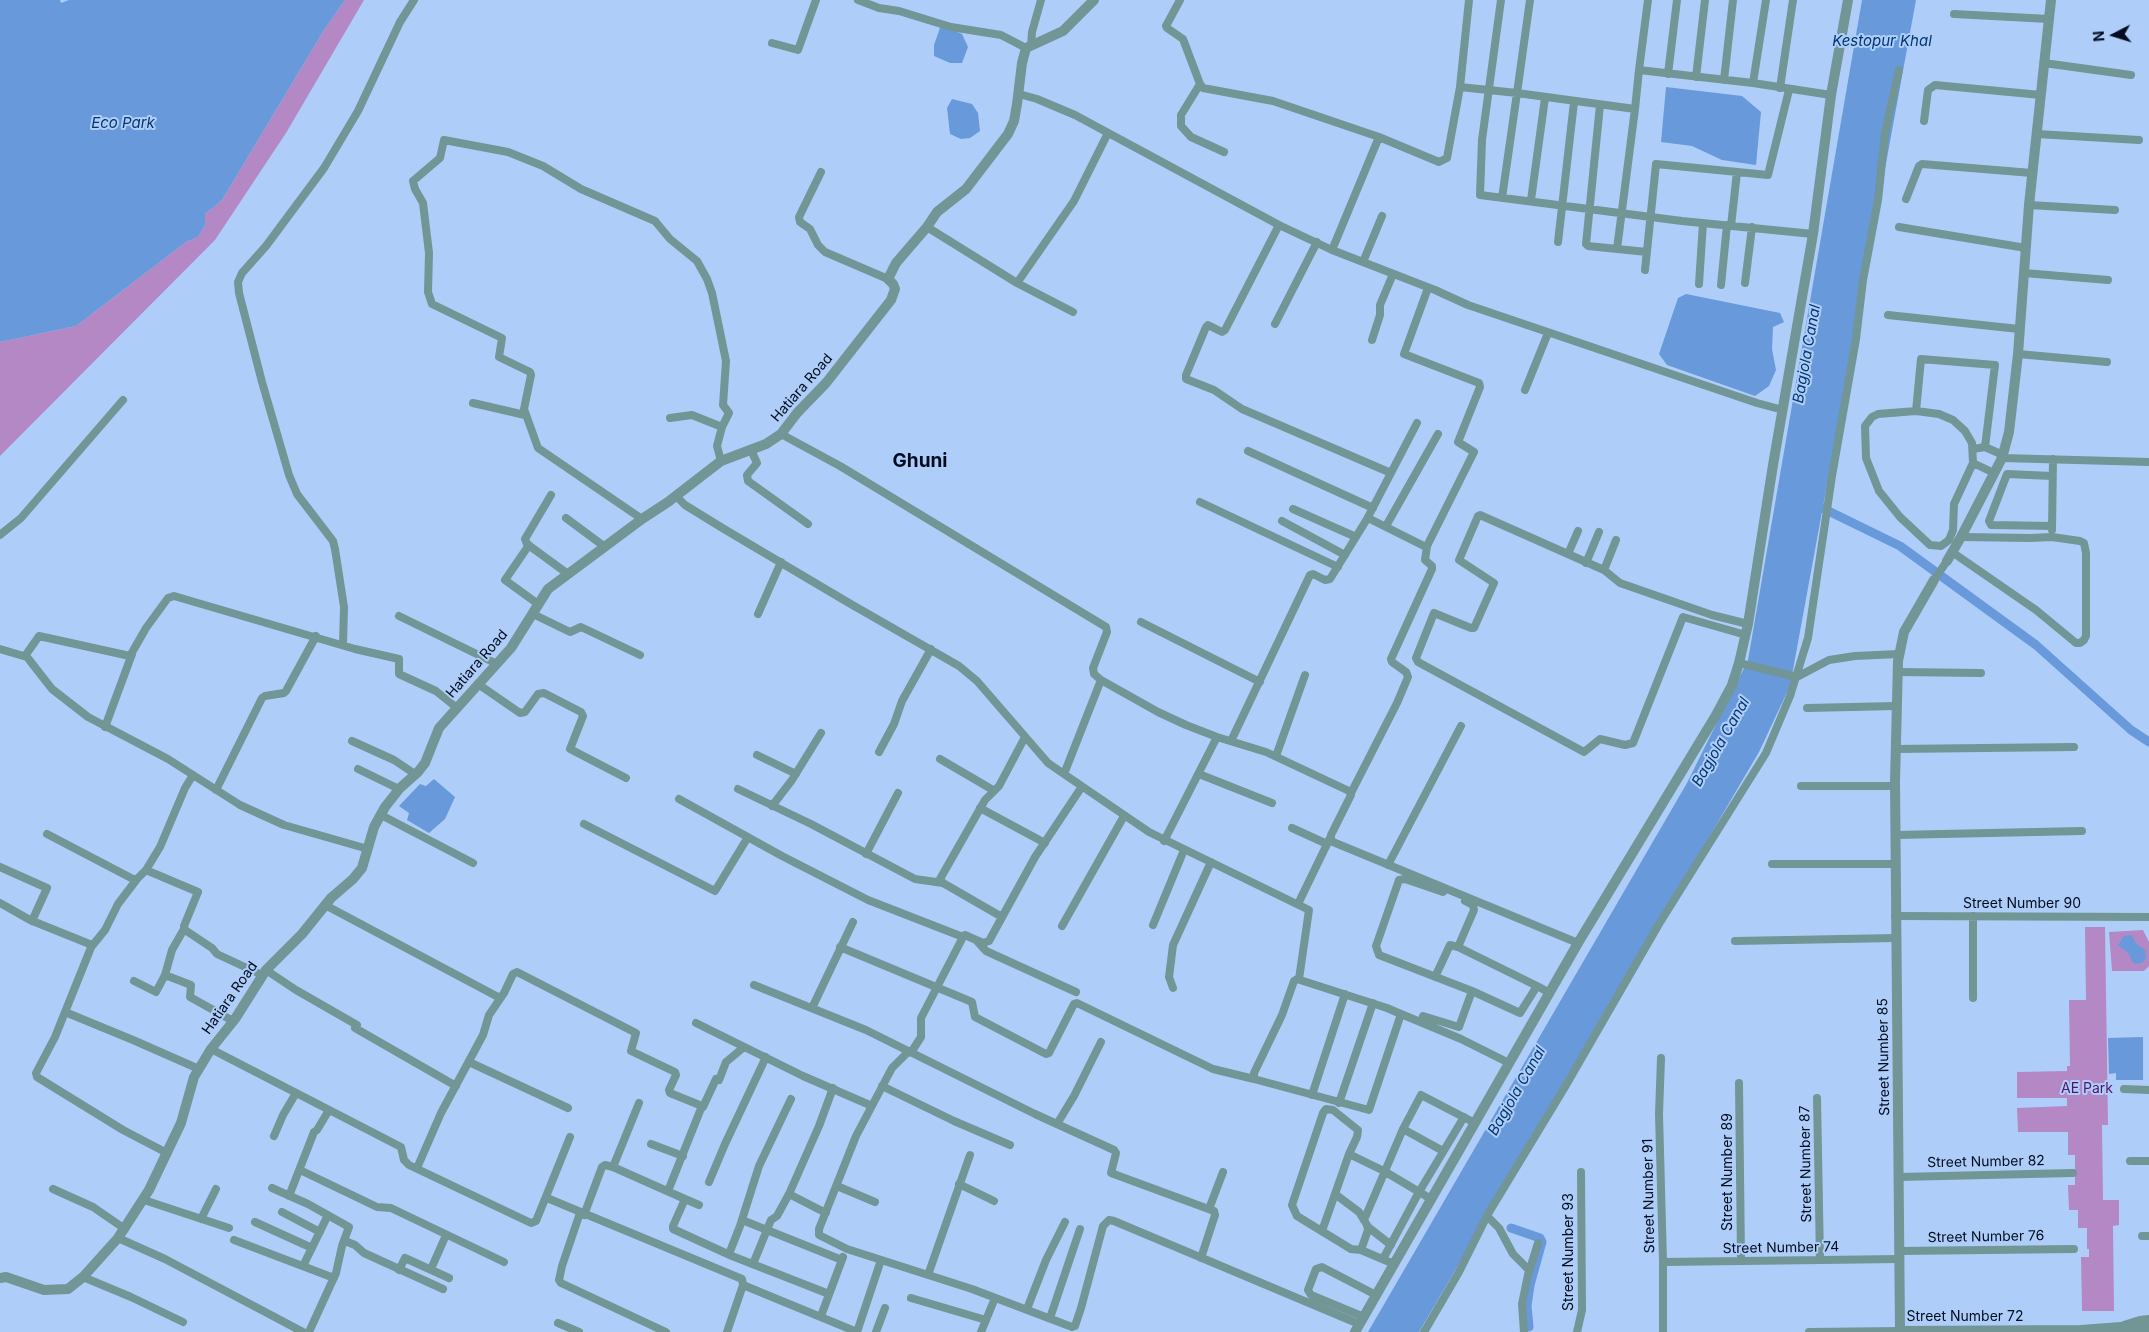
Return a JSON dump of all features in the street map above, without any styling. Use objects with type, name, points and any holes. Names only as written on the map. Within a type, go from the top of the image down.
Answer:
[{"type":"street","points":[[343,645],[344,607],[333,541],[297,494],[289,475],[260,375],[239,293],[238,282],[242,273],[266,246],[324,168],[358,111],[400,22],[414,0]]},
{"type":"street","points":[[772,43],[798,50],[816,0]]},
{"type":"street","points":[[858,0],[879,8],[951,27],[1001,35],[1029,47],[1063,31],[1094,0]]},
{"type":"street","points":[[821,172],[799,217],[800,222],[810,229],[818,245],[825,252],[888,279],[896,263],[938,212],[966,189],[1008,134],[1014,121],[1022,63],[1029,47],[1041,0]]},
{"type":"street","points":[[1180,0],[1166,26],[1183,40],[1203,88],[1273,101],[1380,137],[1435,162],[1444,161],[1447,158],[1460,87],[1469,0]]},
{"type":"street","points":[[1501,0],[1482,140],[1479,193],[1483,196],[1531,200],[1621,213],[1813,234]]},
{"type":"street","points":[[1502,198],[1530,0]]},
{"type":"street","points":[[1617,249],[1648,0]]},
{"type":"street","points":[[1668,74],[1677,0]]},
{"type":"street","points":[[1696,77],[1705,0]]},
{"type":"street","points":[[1724,80],[1733,0]]},
{"type":"street","points":[[1753,84],[1766,0]]},
{"type":"street","points":[[1780,88],[1793,0]]},
{"type":"street","points":[[1359,1324],[1578,943],[1716,715],[1732,685],[1748,624],[1813,234],[1831,96],[1848,0]]},
{"type":"street","points":[[1934,580],[1994,473],[2002,457],[2010,432],[2029,205],[2050,0]]},
{"type":"street","points":[[1954,14],[2049,19]]},
{"type":"street","points":[[2044,64],[2131,75]]},
{"type":"street","points":[[1639,70],[1831,96]]},
{"type":"street","points":[[1424,1332],[1460,1272],[1486,1216],[1555,1103],[1659,924],[1766,753],[1795,677],[1808,638],[1832,476],[1856,339],[1863,280],[1878,200],[1886,134],[1900,70]]},
{"type":"street","points":[[1200,84],[1181,115],[1181,126],[1191,137],[1224,152]]},
{"type":"street","points":[[1924,121],[1928,90],[1935,85],[2041,95]]},
{"type":"street","points":[[1460,87],[1490,89],[1635,109]]},
{"type":"street","points":[[1645,270],[1656,164],[1766,176],[1770,173],[1789,90]]},
{"type":"street","points":[[1019,94],[1037,99],[1075,115],[1279,225],[1332,250],[1468,306],[1783,410]]},
{"type":"street","points":[[1531,200],[1545,98]]},
{"type":"street","points":[[1558,242],[1574,102]]},
{"type":"street","points":[[1600,104],[1586,246],[1647,252]]},
{"type":"street","points":[[1017,283],[1074,201],[1108,133]]},
{"type":"street","points":[[2037,134],[2139,140]]},
{"type":"street","points":[[1332,250],[1380,137]]},
{"type":"street","points":[[642,519],[544,454],[534,441],[524,415],[525,399],[531,379],[530,372],[499,357],[498,352],[502,338],[436,307],[429,299],[429,253],[423,203],[413,181],[440,158],[446,139],[508,152],[555,172],[581,189],[655,220],[670,239],[696,261],[707,278],[724,344],[726,361],[723,404],[729,412],[722,427],[717,447],[722,461]]},
{"type":"street","points":[[1906,199],[1920,164],[2032,173]]},
{"type":"street","points":[[1721,285],[1737,172]]},
{"type":"street","points":[[2029,205],[2115,210]]},
{"type":"street","points":[[1363,262],[1382,216]]},
{"type":"street","points":[[1699,284],[1703,223]]},
{"type":"street","points":[[1279,225],[1224,332],[1208,325],[1206,327],[1186,379],[1214,390],[1242,409],[1391,473]]},
{"type":"street","points":[[1899,226],[2026,248]]},
{"type":"street","points":[[927,227],[1017,283],[1072,312]]},
{"type":"street","points":[[1744,283],[1752,227]]},
{"type":"street","points":[[1275,324],[1317,242]]},
{"type":"street","points":[[2024,273],[2108,280]]},
{"type":"street","points":[[1372,340],[1380,313],[1380,305],[1393,274]]},
{"type":"street","name":"Hatiara Road","points":[[1,1277],[54,1291],[68,1289],[83,1277],[126,1229],[144,1200],[167,1153],[184,1116],[192,1084],[211,1049],[233,1021],[264,972],[302,934],[325,906],[362,868],[374,828],[381,815],[399,789],[425,763],[439,728],[512,648],[548,589],[722,461],[766,444],[781,434],[797,413],[826,383],[891,300],[895,289],[888,279]]},
{"type":"street","points":[[1298,904],[1408,677],[1406,672],[1392,662],[1391,659],[1432,569],[1425,560],[1427,546],[1473,453],[1472,450],[1458,442],[1480,387],[1478,383],[1404,355],[1428,288]]},
{"type":"street","points":[[1888,315],[2019,329]]},
{"type":"street","points":[[1526,390],[1548,333]]},
{"type":"street","points":[[2018,354],[2107,362]]},
{"type":"street","points":[[1916,411],[1921,359],[1995,365],[1985,447]]},
{"type":"street","points":[[0,535],[21,518],[123,400]]},
{"type":"street","points":[[473,403],[524,415]]},
{"type":"street","points":[[1949,556],[2028,604],[2076,643],[2080,643],[2086,636],[2085,547],[2080,541],[2052,537],[1958,537],[1949,540],[1941,546],[1930,545],[1900,517],[1879,491],[1866,458],[1865,426],[1872,417],[1878,414],[1916,411],[1939,414],[1953,420],[1966,431],[1973,449],[1973,463],[1954,504],[1958,537]]},
{"type":"street","points":[[670,418],[692,415],[722,427]]},
{"type":"street","points":[[1231,741],[1310,575],[1314,574],[1327,580],[1338,567],[1368,518],[1417,423]]},
{"type":"street","points":[[781,434],[840,466],[1106,627],[1107,632],[1093,668],[1094,674],[1101,680],[1158,712],[1217,737],[1276,756],[1351,793]]},
{"type":"street","points":[[1386,526],[1438,434]]},
{"type":"street","points":[[1973,449],[1985,447],[2002,457],[2149,462]]},
{"type":"street","points":[[751,450],[758,463],[747,475],[748,481],[808,524]]},
{"type":"street","points":[[1248,451],[1373,508]]},
{"type":"street","points":[[2052,537],[2053,459]]},
{"type":"street","points":[[1973,463],[1994,473]]},
{"type":"street","points":[[2052,476],[2007,474],[1989,522],[1991,525],[2052,526]]},
{"type":"street","points":[[551,495],[525,537],[529,545],[568,574]]},
{"type":"street","points":[[676,496],[689,507],[849,604],[931,649],[969,673],[1048,763],[1081,788],[1164,841],[1298,904],[1310,912],[1299,979]]},
{"type":"street","points":[[1200,502],[1338,567]]},
{"type":"street","points":[[1293,509],[1356,537]]},
{"type":"street","points":[[1686,605],[1633,743],[1628,745],[1600,739],[1586,751],[1580,751],[1416,660],[1434,613],[1473,629],[1486,602],[1493,582],[1459,560],[1479,515],[1604,570],[1620,583],[1748,624]]},
{"type":"street","points":[[566,518],[605,547]]},
{"type":"street","points":[[1368,518],[1427,546]]},
{"type":"street","points":[[1282,521],[1345,555]]},
{"type":"street","points":[[1568,554],[1578,531]]},
{"type":"street","points":[[1586,563],[1599,532]]},
{"type":"street","points":[[1604,570],[1616,540]]},
{"type":"street","points":[[529,545],[504,580],[538,604]]},
{"type":"street","points":[[758,614],[781,562]]},
{"type":"street","name":"Street Number 85","points":[[1900,1331],[1896,706],[1899,654],[1904,632],[1934,580]]},
{"type":"street","points":[[105,726],[132,654],[146,628],[171,596],[399,659],[399,674],[436,691],[457,708]]},
{"type":"street","points":[[533,614],[570,632],[581,627],[640,655]]},
{"type":"street","points":[[399,616],[497,664]]},
{"type":"street","points":[[1682,617],[1746,635]]},
{"type":"street","points":[[1141,622],[1260,682]]},
{"type":"street","points":[[25,656],[39,636],[127,657],[132,654]]},
{"type":"street","points":[[216,790],[262,698],[286,690],[316,636]]},
{"type":"street","points":[[0,649],[25,656],[52,688],[65,700],[105,726],[168,759],[216,790],[267,819],[368,849]]},
{"type":"street","points":[[879,752],[894,724],[902,701],[931,649]]},
{"type":"street","points":[[1739,663],[1795,677],[1829,660],[1855,656],[1899,654]]},
{"type":"street","points":[[1898,672],[1981,673]]},
{"type":"street","points":[[1276,756],[1305,675]]},
{"type":"street","points":[[1064,774],[1101,680]]},
{"type":"street","points":[[478,684],[520,714],[525,712],[538,694],[544,693],[581,712],[583,716],[570,749],[626,778]]},
{"type":"street","points":[[1807,708],[1896,706]]},
{"type":"street","points":[[1388,865],[1461,726]]},
{"type":"street","points":[[772,806],[796,774],[821,733]]},
{"type":"street","points":[[1164,841],[1217,737]]},
{"type":"street","points":[[943,883],[940,881],[940,877],[980,808],[993,790],[999,786],[1025,738]]},
{"type":"street","points":[[352,741],[394,760],[415,774]]},
{"type":"street","points":[[1895,749],[2074,747]]},
{"type":"street","points":[[757,755],[796,774]]},
{"type":"street","points":[[940,759],[993,790]]},
{"type":"street","points":[[358,768],[399,789]]},
{"type":"street","points":[[1199,774],[1272,803]]},
{"type":"street","points":[[167,1153],[124,1130],[36,1077],[36,1073],[53,1043],[92,946],[105,930],[118,904],[136,879],[146,870],[160,848],[185,788],[193,775]]},
{"type":"street","points":[[1801,786],[1895,784]]},
{"type":"street","points":[[679,798],[816,874],[868,900],[962,937],[965,935],[983,943],[989,941],[1035,857],[1081,788]]},
{"type":"street","points":[[738,789],[915,880],[943,883],[1002,917]]},
{"type":"street","points":[[866,854],[898,793]]},
{"type":"street","points":[[980,808],[1046,843]]},
{"type":"street","points":[[381,815],[473,863]]},
{"type":"street","points":[[1062,926],[1124,816]]},
{"type":"street","points":[[584,824],[715,891],[748,836]]},
{"type":"street","points":[[1292,828],[1333,842],[1578,943]]},
{"type":"street","points":[[1896,835],[2082,831]]},
{"type":"street","points":[[47,834],[136,879]]},
{"type":"street","points":[[1152,925],[1184,850]]},
{"type":"street","points":[[1173,988],[1169,977],[1173,946],[1211,862]]},
{"type":"street","points":[[1772,864],[1896,864]]},
{"type":"street","points":[[0,867],[47,888],[32,921]]},
{"type":"street","points":[[134,981],[156,992],[165,975],[172,950],[184,929],[198,892],[146,870]]},
{"type":"street","points":[[1458,947],[1474,910],[1473,905],[1406,879],[1399,880],[1376,946],[1377,953],[1382,957],[1472,991],[1534,1021]]},
{"type":"street","points":[[0,903],[32,921],[91,943],[92,946]]},
{"type":"street","points":[[325,906],[500,998]]},
{"type":"street","name":"Street Number 90","points":[[1896,916],[2149,917]]},
{"type":"street","points":[[1973,916],[1974,998]]},
{"type":"street","points":[[812,1008],[853,922]]},
{"type":"street","points":[[184,929],[212,948],[217,954],[264,972],[456,1086]]},
{"type":"street","points":[[962,937],[921,1018],[921,1037],[910,1052],[894,1066],[848,1155],[819,1229],[819,1235],[845,1248],[1027,1309],[1072,1327],[1075,1326],[1091,1276],[1103,1226],[1109,1220],[1136,1229],[1359,1324]]},
{"type":"street","points":[[1735,941],[1896,938]]},
{"type":"street","points":[[977,940],[986,951],[1076,992]]},
{"type":"street","points":[[1435,977],[1450,945],[1458,947],[1550,992]]},
{"type":"street","points":[[840,947],[972,1002],[975,1017],[1046,1054],[1049,1053],[1074,1004],[1077,1003],[1213,1069],[1369,1110],[1401,1014]]},
{"type":"street","points":[[417,1168],[482,1035],[488,1015],[514,974],[519,972],[634,1032],[636,1036],[630,1047],[631,1051],[675,1072],[676,1075],[669,1090],[670,1093],[703,1107]]},
{"type":"street","points":[[165,975],[191,985],[190,997],[233,1021]]},
{"type":"street","points":[[1254,1079],[1254,1073],[1282,1015],[1294,981],[1299,979],[1401,1014],[1461,1039],[1509,1063]]},
{"type":"street","points":[[754,986],[866,1030],[1116,1151],[1111,1173],[1215,1212],[1216,1215],[1201,1258]]},
{"type":"street","points":[[1520,1013],[1537,986]]},
{"type":"street","points":[[1423,1016],[1459,1028],[1472,991]]},
{"type":"street","points":[[1312,1095],[1345,994]]},
{"type":"street","points":[[1339,1103],[1373,1003]]},
{"type":"street","points":[[65,1012],[199,1069]]},
{"type":"street","points":[[696,1023],[804,1076],[872,1106]]},
{"type":"street","points":[[1057,1124],[1074,1096],[1101,1042]]},
{"type":"street","points":[[668,1190],[703,1107],[726,1062],[744,1047]]},
{"type":"street","points":[[211,1049],[401,1147],[406,1163],[531,1223],[536,1221],[570,1137]]},
{"type":"street","points":[[709,1182],[766,1057]]},
{"type":"street","name":"Street Number 91","points":[[1661,1058],[1662,1332]]},
{"type":"street","points":[[469,1062],[568,1108]]},
{"type":"street","name":"Street Number 89","points":[[1740,1083],[1741,1261]]},
{"type":"street","points":[[882,1086],[1010,1145]]},
{"type":"street","points":[[753,1264],[771,1220],[777,1216],[789,1194],[834,1088]]},
{"type":"street","points":[[2124,1090],[2149,1090]]},
{"type":"street","points":[[274,1136],[283,1115],[296,1093]]},
{"type":"street","points":[[1361,1250],[1366,1224],[1384,1171],[1421,1095],[1475,1123]]},
{"type":"street","name":"Street Number 87","points":[[1817,1098],[1820,1260]]},
{"type":"street","points":[[728,1254],[742,1220],[759,1166],[791,1099]]},
{"type":"street","points":[[613,1167],[639,1103]]},
{"type":"street","points":[[1322,1231],[1358,1130],[1332,1110],[1326,1109],[1292,1205],[1297,1216],[1351,1249],[1361,1250],[1394,1264]]},
{"type":"street","points":[[289,1196],[314,1132],[329,1110]]},
{"type":"street","points":[[1383,1259],[1419,1192],[1464,1117]]},
{"type":"street","points":[[1403,1129],[1443,1151]]},
{"type":"street","points":[[651,1144],[683,1156]]},
{"type":"street","points":[[1348,1154],[1384,1171],[1431,1199]]},
{"type":"street","points":[[928,1275],[970,1155]]},
{"type":"street","points":[[2130,1161],[2149,1161]]},
{"type":"street","points":[[666,1332],[561,1283],[559,1280],[562,1266],[602,1167],[605,1165],[668,1190],[699,1205]]},
{"type":"street","points":[[300,1170],[377,1206],[391,1208],[504,1262]]},
{"type":"street","points":[[1209,1209],[1223,1172]]},
{"type":"street","name":"Street Number 93","points":[[1577,1332],[1582,1310],[1581,1172]]},
{"type":"street","name":"Street Number 82","points":[[1899,1177],[2073,1173]]},
{"type":"street","points":[[959,1184],[994,1201]]},
{"type":"street","points":[[837,1186],[875,1202]]},
{"type":"street","points":[[272,1188],[349,1226],[334,1278],[309,1332]]},
{"type":"street","points":[[53,1189],[93,1207],[126,1229]]},
{"type":"street","points":[[201,1219],[216,1189]]},
{"type":"street","points":[[789,1194],[826,1213]]},
{"type":"street","points":[[1336,1194],[1359,1212],[1366,1224],[1391,1245]]},
{"type":"street","points":[[545,1198],[742,1280],[743,1285],[727,1332]]},
{"type":"street","points":[[685,1199],[673,1229],[728,1254],[829,1294]]},
{"type":"street","points":[[144,1200],[229,1228]]},
{"type":"street","points":[[282,1212],[320,1232]]},
{"type":"street","points":[[303,1266],[328,1215]]},
{"type":"street","points":[[1486,1216],[1499,1228],[1513,1254],[1528,1267],[1530,1272]]},
{"type":"street","points":[[742,1220],[842,1260]]},
{"type":"street","points":[[255,1222],[312,1248]]},
{"type":"street","points":[[1027,1309],[1046,1260],[1066,1222]]},
{"type":"street","points":[[1050,1318],[1080,1229]]},
{"type":"street","points":[[430,1269],[446,1235]]},
{"type":"street","points":[[118,1238],[165,1259],[303,1332]]},
{"type":"street","points":[[234,1240],[334,1278]]},
{"type":"street","points":[[344,1240],[364,1253],[443,1289]]},
{"type":"street","points":[[1524,1332],[1522,1304],[1538,1243]]},
{"type":"street","points":[[821,1316],[845,1248]]},
{"type":"street","name":"Street Number 76","points":[[1899,1255],[2074,1249]]},
{"type":"street","name":"Street Number 74","points":[[1663,1262],[1820,1260],[1899,1255]]},
{"type":"street","points":[[399,1270],[405,1258],[449,1278]]},
{"type":"street","points":[[743,1285],[857,1332],[881,1260]]},
{"type":"street","points":[[1359,1324],[1311,1295],[1308,1290],[1316,1269],[1322,1267],[1376,1295]]},
{"type":"street","points":[[83,1277],[183,1322]]},
{"type":"street","points":[[911,1298],[986,1320]]},
{"type":"street","points":[[981,1332],[995,1298]]},
{"type":"street","points":[[876,1332],[885,1308]]},
{"type":"street","points":[[2121,1327],[2140,1320],[2149,1320]]},
{"type":"street","points":[[558,1323],[579,1332]]},
{"type":"street","points":[[2121,1327],[2149,1330]]},
{"type":"street","name":"Street Number 72","points":[[1809,1332],[2081,1330],[2121,1327]]},
{"type":"green space","points":[[345,0],[364,0],[286,133],[215,240],[0,456],[0,342],[76,326],[186,242],[198,237],[205,225],[205,214],[222,200],[324,30]]},
{"type":"green space","name":"AE Park","points":[[2085,927],[2105,927],[2108,1125],[2102,1125],[2103,1200],[2119,1200],[2119,1225],[2113,1226],[2114,1311],[2082,1311],[2081,1257],[2089,1257],[2089,1249],[2087,1249],[2087,1228],[2078,1228],[2078,1210],[2069,1210],[2068,1185],[2075,1185],[2075,1155],[2068,1155],[2068,1132],[2018,1132],[2017,1108],[2067,1106],[2067,1098],[2017,1098],[2017,1072],[2067,1071],[2067,1066],[2070,1066],[2069,1000],[2086,1000]]},
{"type":"green space","points":[[2143,930],[2149,942],[2149,966],[2144,971],[2112,971],[2109,932]]},
{"type":"water","name":"Eco Park","points":[[0,0],[60,0],[61,3],[69,0],[345,0],[324,30],[222,200],[205,214],[205,225],[198,237],[186,242],[76,326],[0,342]]},
{"type":"water","name":"Kestopur Khal","points":[[1862,0],[1916,0],[1790,686],[1759,752],[1419,1332],[1368,1332],[1687,783],[1748,660]]},
{"type":"water","points":[[941,25],[962,34],[968,47],[962,63],[950,63],[934,56],[934,45]]},
{"type":"water","points":[[1666,87],[1742,96],[1761,112],[1756,165],[1722,160],[1692,146],[1661,142]]},
{"type":"water","points":[[952,99],[972,104],[978,113],[980,131],[970,138],[961,139],[950,134],[947,108]]},
{"type":"water","points":[[1686,294],[1780,313],[1784,322],[1773,327],[1772,349],[1776,370],[1769,386],[1755,396],[1667,365],[1659,354],[1678,298]]},
{"type":"water","points":[[434,779],[455,797],[445,819],[429,833],[407,820],[409,813],[399,806],[420,784],[426,786]]},
{"type":"water","points":[[2131,935],[2137,944],[2145,950],[2146,958],[2142,963],[2135,964],[2129,954],[2118,945],[2124,936]]},
{"type":"water","points":[[2143,1037],[2143,1080],[2116,1080],[2116,1073],[2109,1074],[2108,1038]]},
{"type":"waterway","points":[[1812,503],[1900,546],[2036,645],[2131,730],[2149,742]]},
{"type":"waterway","points":[[1511,1228],[1540,1238],[1542,1242],[1530,1285],[1527,1306],[1529,1327]]},
{"type":"district","name":"Ghuni","points":[[920,461]]},
{"type":"water label","name":"Bagjola Canal","points":[[1807,354]]},
{"type":"water label","name":"Bagjola Canal","points":[[1721,742]]},
{"type":"water label","name":"Bagjola Canal","points":[[1517,1091]]}]
